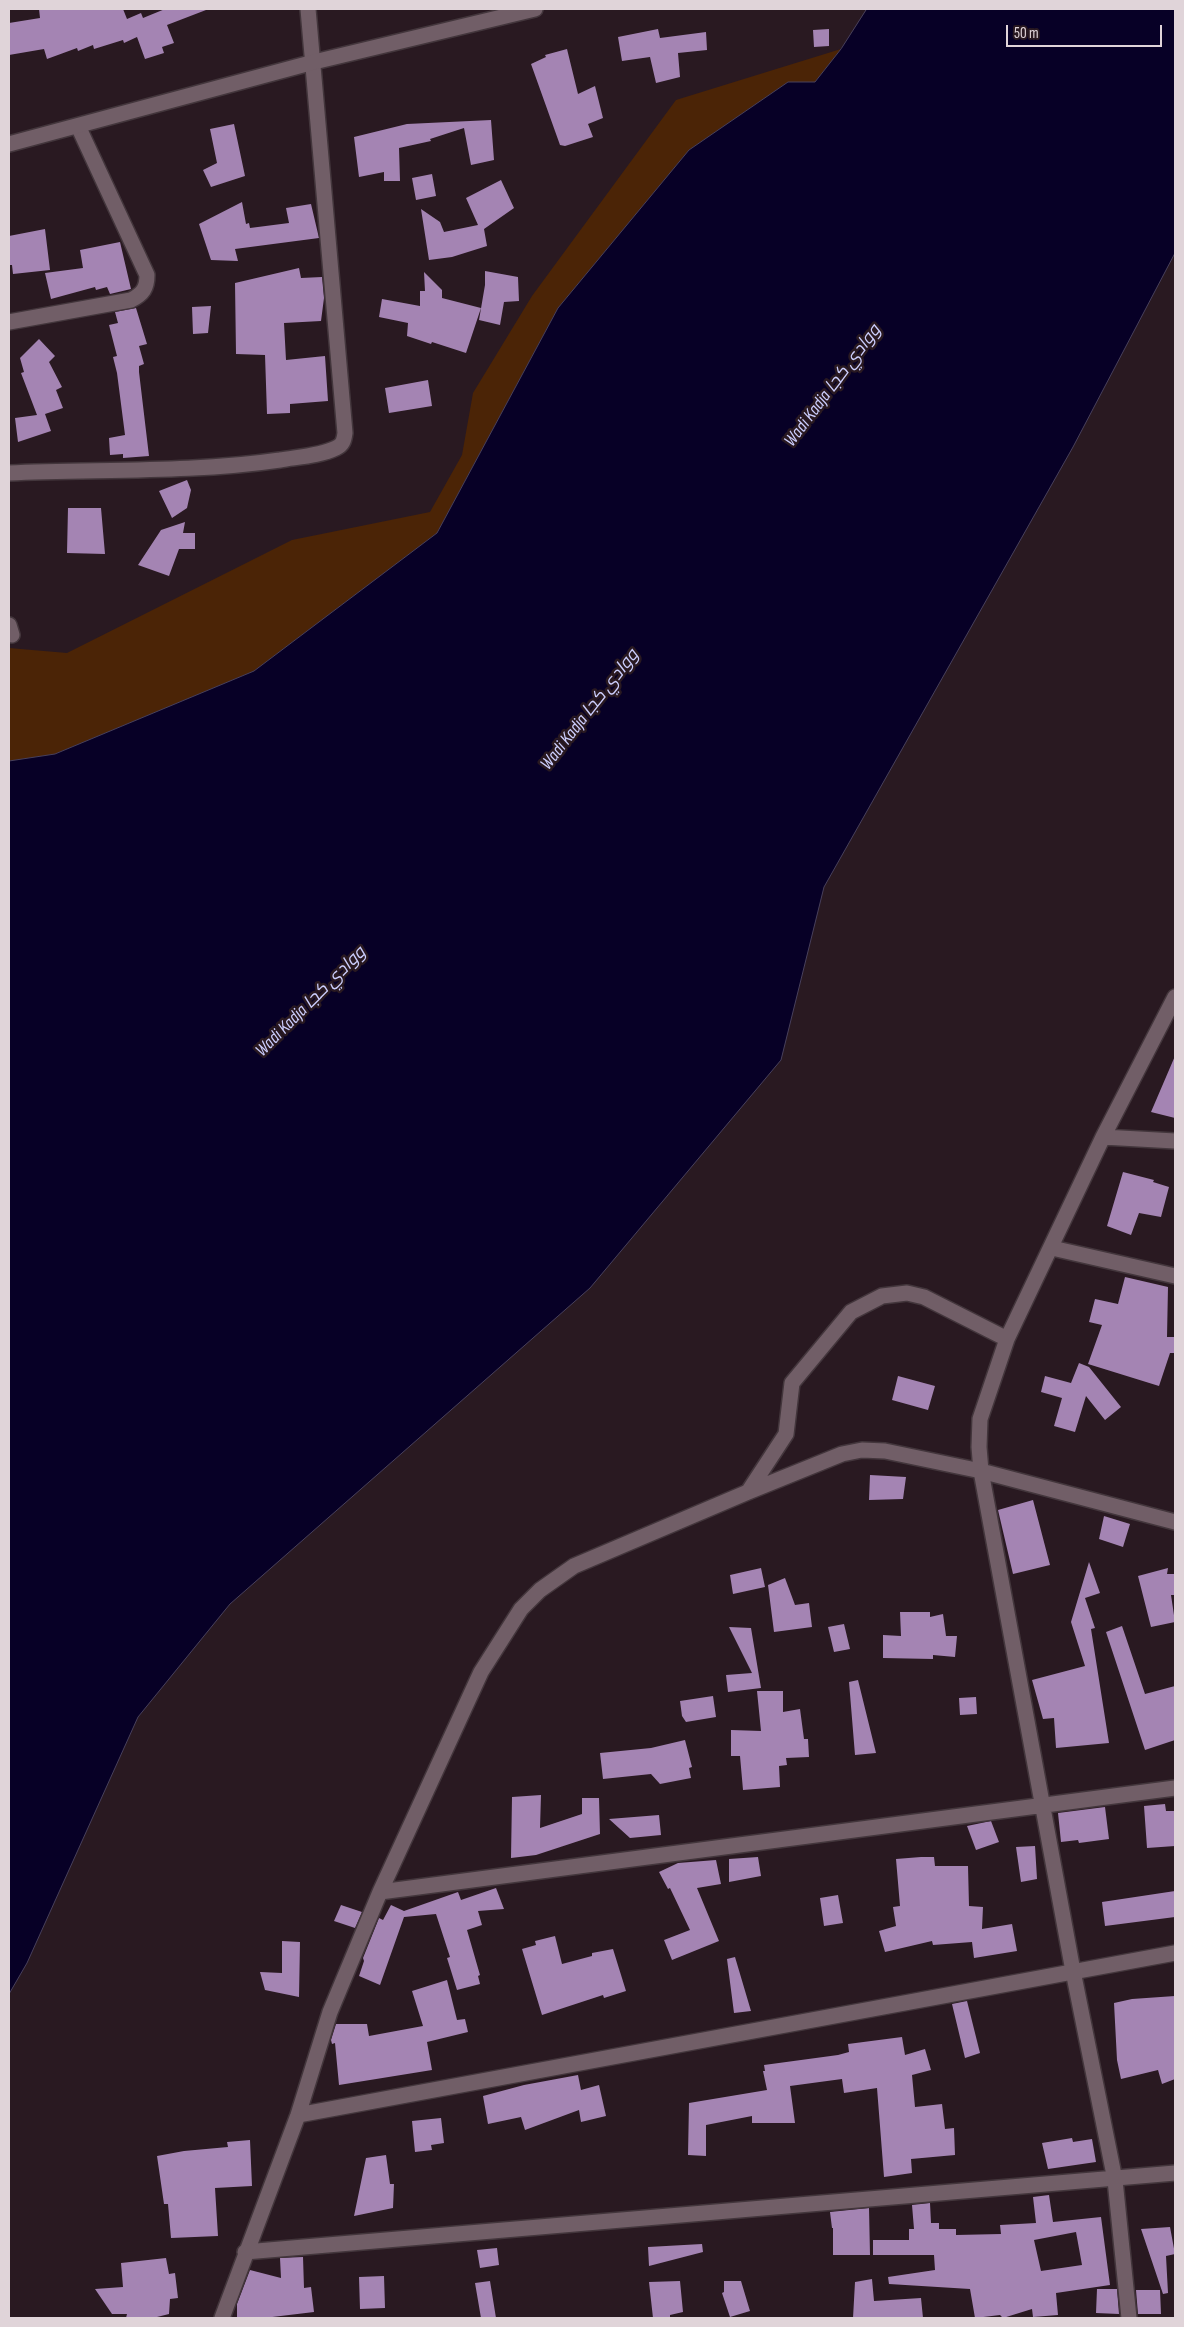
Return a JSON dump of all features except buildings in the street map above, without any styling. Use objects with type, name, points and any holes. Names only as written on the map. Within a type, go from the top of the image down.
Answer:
[{"type":"street","points":[[9,473],[176,468],[263,462],[306,456],[336,449],[343,444],[346,433],[308,9]]},
{"type":"street","points":[[9,144],[314,62],[535,9]]},
{"type":"street","points":[[9,322],[131,300],[140,296],[144,289],[147,275],[78,126]]},
{"type":"street","points":[[1129,2318],[1115,2180],[1042,1804],[981,1471],[979,1446],[980,1419],[1007,1339],[1104,1137],[1175,997]]},
{"type":"street","points":[[1104,1137],[1175,1141]]},
{"type":"street","points":[[1052,1248],[1175,1276]]},
{"type":"street","points":[[748,1492],[786,1434],[792,1383],[850,1312],[882,1296],[907,1293],[924,1297],[1007,1339]]},
{"type":"street","points":[[222,2318],[298,2115],[330,2012],[380,1892],[480,1672],[522,1609],[540,1590],[574,1566],[842,1454],[862,1450],[885,1452],[981,1471],[1175,1522]]},
{"type":"street","points":[[380,1892],[1175,1788]]},
{"type":"street","points":[[298,2115],[1175,1953]]},
{"type":"street","points":[[246,2252],[1115,2180],[1175,2173]]},
{"type":"shaded area","points":[[841,49],[815,82],[788,82],[689,150],[558,308],[437,533],[254,671],[55,754],[9,761],[9,648],[67,653],[292,540],[430,512],[462,455],[473,393],[532,296],[676,100]]},
{"type":"water","name":"Wadi Kadja ووادي كجا","points":[[867,9],[1175,9],[1175,253],[1073,447],[824,887],[781,1060],[590,1288],[230,1604],[138,1717],[27,1963],[9,1994],[9,761],[55,754],[254,671],[437,533],[558,308],[689,150],[788,82],[815,82],[841,49]]}]
